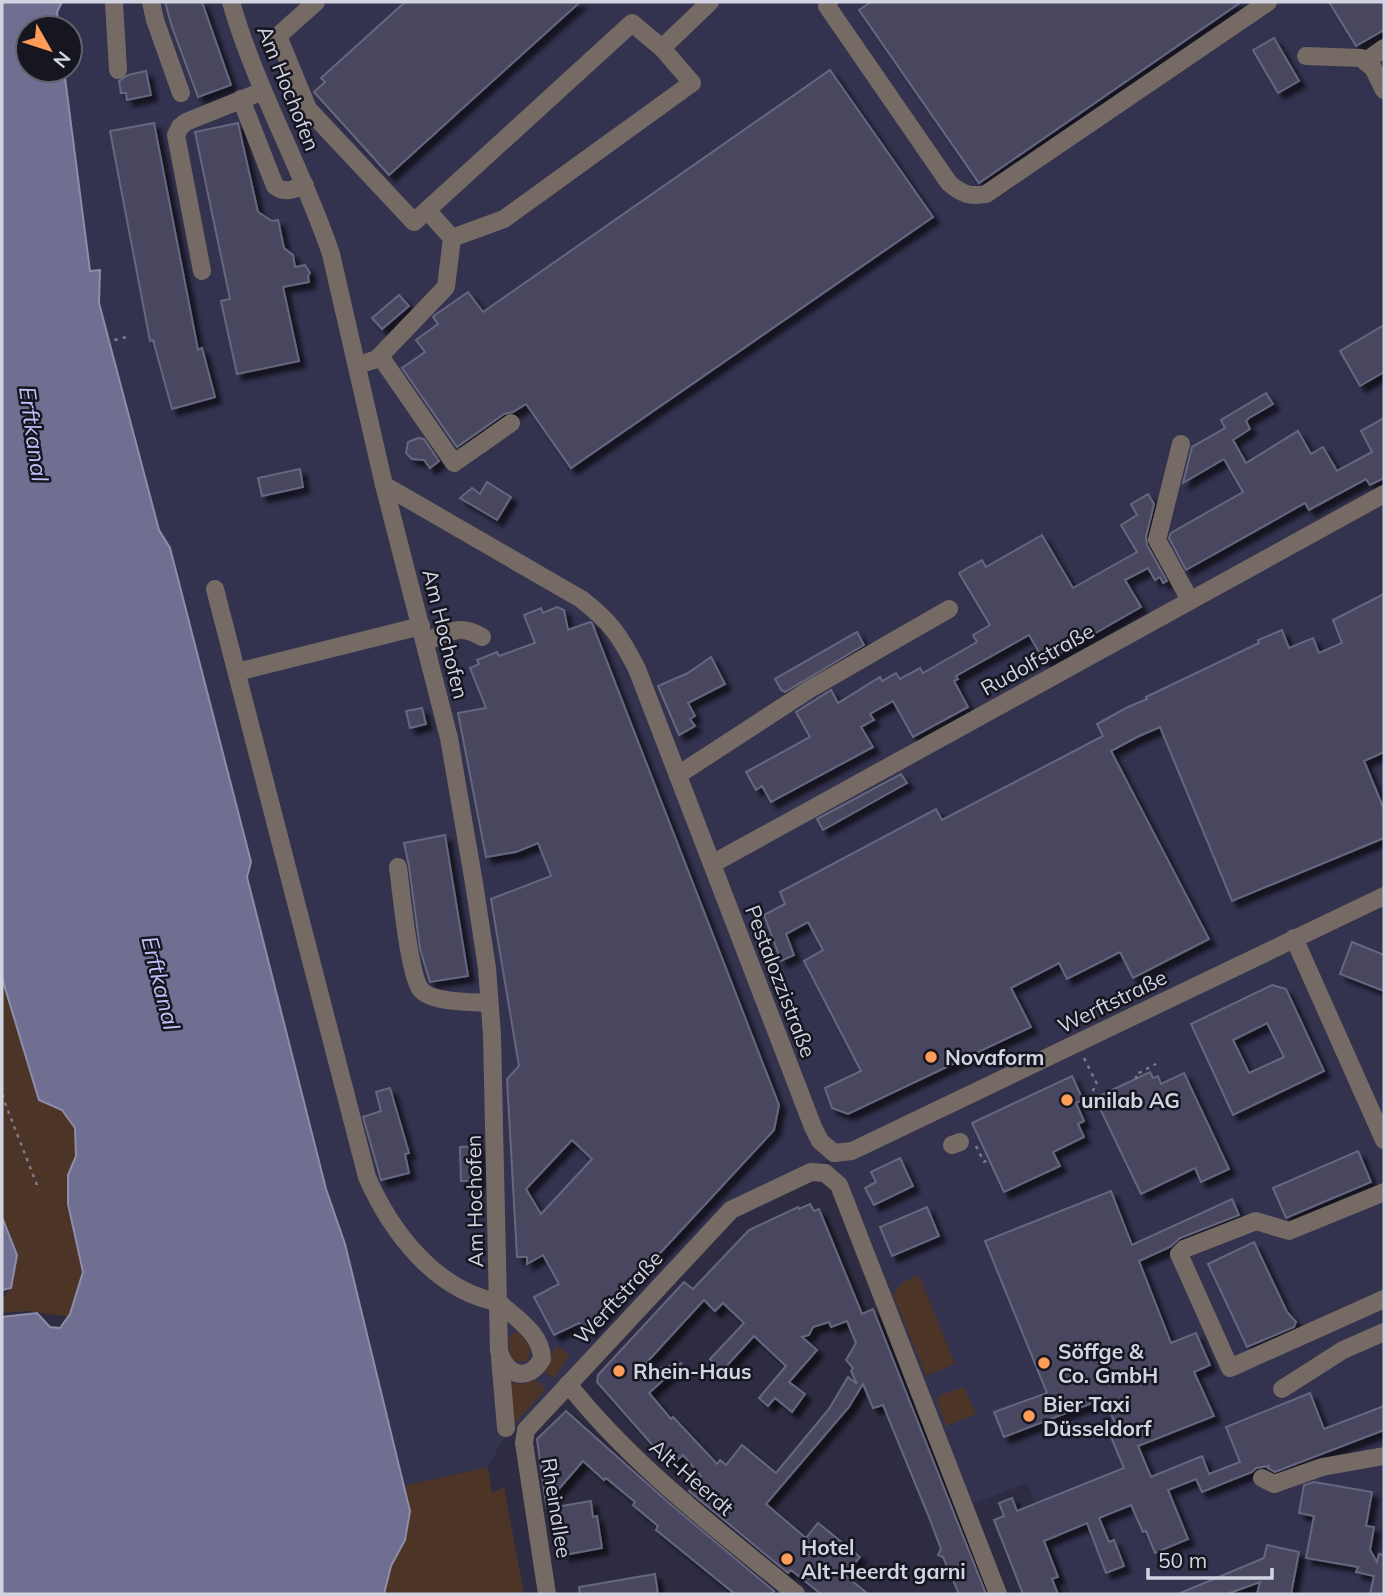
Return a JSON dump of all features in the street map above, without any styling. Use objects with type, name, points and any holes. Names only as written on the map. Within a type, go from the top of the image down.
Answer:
[{"type":"street","points":[[114,2],[118,70]]},
{"type":"street","points":[[151,2],[181,93]]},
{"type":"street","name":"Am Hochofen","points":[[231,2],[245,47],[305,185],[331,254],[384,485],[449,738],[461,799],[487,968],[495,1121],[499,1351],[506,1428]]},
{"type":"street","points":[[316,2],[278,36],[308,109],[414,222],[632,23],[662,48],[692,83],[504,219],[452,238]]},
{"type":"street","points":[[662,48],[710,2]]},
{"type":"street","points":[[829,2],[827,6],[949,183],[959,192],[971,197],[986,194],[1268,2]]},
{"type":"street","points":[[1366,61],[1384,48]]},
{"type":"street","points":[[1306,56],[1356,57],[1366,61],[1373,68],[1384,90]]},
{"type":"street","points":[[202,271],[176,135],[186,122],[263,90]]},
{"type":"street","points":[[242,99],[275,186],[287,191],[305,185]]},
{"type":"street","points":[[358,365],[377,359],[446,287],[452,238],[428,210]]},
{"type":"street","points":[[380,356],[454,463],[512,423]]},
{"type":"street","points":[[1181,444],[1157,540],[1190,600]]},
{"type":"street","name":"Pestalozzistraße","points":[[384,485],[581,599],[604,616],[618,632],[637,669],[813,1127],[820,1141],[834,1153]]},
{"type":"street","name":"Rudolfstraße","points":[[712,864],[1384,494]]},
{"type":"street","points":[[215,589],[367,1177],[393,1226],[433,1269],[470,1296],[498,1302],[538,1340],[542,1348],[542,1359],[533,1370],[517,1374],[502,1362],[499,1351]]},
{"type":"street","points":[[678,775],[810,689],[948,610]]},
{"type":"street","points":[[237,672],[454,629],[470,630],[482,637]]},
{"type":"street","points":[[398,867],[416,982],[422,991],[454,1001],[489,1003]]},
{"type":"street","name":"Werftstraße","points":[[834,1153],[852,1151],[1384,896]]},
{"type":"street","points":[[1294,938],[1384,1140]]},
{"type":"street","points":[[834,1153],[825,1173],[839,1185],[998,1594]]},
{"type":"street","name":"Werftstraße","points":[[526,1430],[731,1210],[811,1172],[825,1173]]},
{"type":"street","points":[[1384,1192],[1289,1231],[1256,1221],[1184,1249],[1180,1254],[1230,1368],[1384,1299]]},
{"type":"street","points":[[1282,1389],[1343,1350],[1384,1332]]},
{"type":"street","name":"Alt-Heerdt","points":[[568,1384],[648,1471],[796,1594]]},
{"type":"street","name":"Rheinallee","points":[[526,1430],[524,1443],[547,1594]]},
{"type":"street","points":[[1262,1478],[1274,1484],[1322,1467],[1384,1456]]},
{"type":"path","points":[[108,342],[127,337]]},
{"type":"path","points":[[1084,1058],[1097,1084],[1085,1103]]},
{"type":"path","points":[[1137,1079],[1135,1075],[1156,1064]]},
{"type":"path","points":[[2,1086],[3,1098],[38,1190]]},
{"type":"shaded area","points":[[62,2],[1384,2],[1384,1594],[1070,1594],[1027,1483],[965,1507],[828,1159],[726,1209],[527,1422],[503,1440],[488,1467],[403,1486],[345,1244],[326,1189],[247,877],[251,862],[170,548],[159,530],[99,303],[100,270],[90,272],[66,84],[84,84],[84,14],[57,12]]},
{"type":"shaded area","points":[[2,792],[78,1082],[91,1320],[29,1311],[2,1313],[2,1297],[6,1296],[10,1282],[2,1262]]},
{"type":"shaded area","points":[[919,1275],[955,1364],[926,1376],[893,1295],[903,1282]]},
{"type":"shaded area","points":[[515,1332],[519,1333],[531,1348],[524,1362],[513,1360],[510,1354],[508,1338]]},
{"type":"shaded area","points":[[556,1346],[570,1355],[554,1378],[545,1372]]},
{"type":"shaded area","points":[[536,1380],[546,1389],[511,1428],[507,1382],[521,1384]]},
{"type":"shaded area","points":[[964,1387],[976,1414],[946,1426],[937,1401],[938,1396]]},
{"type":"shaded area","points":[[488,1467],[492,1493],[504,1487],[524,1594],[384,1594],[391,1566],[405,1540],[410,1511],[403,1486]]},
{"type":"water","name":"Erftkanal","points":[[2,2],[62,2],[57,14],[14,14],[14,84],[66,84],[90,271],[100,270],[99,303],[159,530],[170,548],[251,862],[247,877],[326,1189],[345,1244],[410,1511],[405,1540],[391,1566],[384,1594],[2,1594],[2,1317],[37,1313],[50,1327],[60,1328],[70,1314],[83,1272],[68,1204],[68,1175],[76,1156],[75,1128],[62,1110],[39,1100],[2,978]]},
{"type":"water","points":[[2,1217],[17,1255],[11,1288],[2,1290]]},
{"type":"building","points":[[165,2],[202,2],[231,85],[198,97]]},
{"type":"building","points":[[405,2],[580,2],[389,175],[314,92],[325,82],[321,78]]},
{"type":"building","points":[[871,2],[1241,2],[979,183],[859,10]]},
{"type":"building","points":[[1329,2],[1384,2],[1384,30],[1356,46]]},
{"type":"building","points":[[1274,38],[1299,81],[1278,93],[1253,50]]},
{"type":"building","points":[[830,70],[933,217],[571,468],[526,404],[504,414],[457,447],[402,368],[425,352],[416,340],[438,324],[433,317],[468,292],[483,312]]},
{"type":"building","points":[[146,71],[151,95],[127,100],[126,93],[121,93],[119,81],[128,75]]},
{"type":"building","points":[[154,123],[198,350],[202,348],[215,397],[172,409],[153,340],[150,341],[110,131]]},
{"type":"building","points":[[238,123],[258,212],[272,221],[278,220],[284,248],[293,255],[295,267],[305,265],[310,273],[309,282],[283,287],[299,361],[237,374],[221,301],[230,299],[195,132]]},
{"type":"building","points":[[399,295],[409,306],[382,329],[372,318]]},
{"type":"building","points":[[1384,325],[1384,372],[1360,386],[1340,351]]},
{"type":"building","points":[[1266,393],[1273,404],[1249,418],[1246,421],[1250,429],[1233,440],[1246,463],[1298,431],[1311,454],[1323,447],[1337,471],[1372,452],[1361,431],[1384,418],[1384,478],[1370,485],[1366,479],[1309,510],[1305,503],[1186,570],[1169,538],[1171,533],[1243,492],[1224,459],[1183,483],[1192,447],[1225,428],[1221,420]]},
{"type":"building","points":[[424,439],[439,461],[430,468],[424,460],[412,459],[406,453],[408,442]]},
{"type":"building","points":[[300,469],[303,487],[262,496],[258,478]]},
{"type":"building","points":[[487,482],[511,497],[497,520],[460,498],[472,488],[480,494]]},
{"type":"building","points":[[1148,494],[1154,504],[1146,537],[1147,545],[1167,581],[1163,583],[1160,577],[1155,580],[1148,568],[1125,580],[1141,607],[1045,662],[1029,635],[956,676],[958,679],[954,681],[968,707],[913,737],[893,701],[870,714],[874,720],[861,727],[873,747],[771,802],[762,786],[756,790],[746,772],[810,737],[796,712],[831,690],[838,703],[880,677],[882,681],[896,673],[900,679],[920,668],[923,673],[977,642],[973,635],[990,625],[959,573],[982,560],[986,567],[1042,535],[1073,588],[1137,552],[1121,525],[1137,515],[1131,504]]},
{"type":"building","points":[[1384,594],[1384,752],[1364,761],[1384,809],[1384,838],[1232,901],[1160,727],[1139,736],[1111,751],[1209,939],[1133,978],[1120,952],[1067,979],[1059,963],[1011,988],[1031,1027],[848,1114],[832,1108],[825,1088],[861,1071],[804,961],[823,950],[808,922],[786,934],[794,955],[781,961],[764,915],[785,904],[780,892],[936,809],[942,820],[1103,736],[1097,724],[1147,699],[1146,697],[1259,643],[1258,640],[1282,630],[1289,648],[1313,638],[1319,653],[1342,643],[1333,620]]},
{"type":"building","points":[[557,607],[564,610],[568,630],[592,623],[779,1105],[774,1130],[588,1331],[579,1323],[554,1335],[534,1297],[559,1284],[543,1255],[527,1264],[527,1257],[517,1257],[507,1079],[519,1066],[491,899],[551,876],[538,843],[516,852],[486,857],[458,713],[486,708],[470,668],[479,664],[477,660],[497,652],[499,656],[535,643],[524,615],[541,608],[543,613]],"holes":[[[572,1140],[592,1159],[541,1214],[526,1189]]]},
{"type":"building","points":[[857,632],[864,645],[785,692],[781,690],[775,679]]},
{"type":"building","points":[[711,657],[725,684],[688,703],[695,716],[690,719],[695,726],[679,735],[658,686],[688,673]]},
{"type":"building","points":[[422,708],[426,724],[410,728],[406,711]]},
{"type":"building","points":[[901,774],[907,783],[823,830],[817,819]]},
{"type":"building","points":[[445,835],[468,976],[430,982],[420,949],[404,843]]},
{"type":"building","points":[[1352,942],[1384,955],[1384,991],[1340,974]]},
{"type":"building","points":[[1272,985],[1286,989],[1324,1071],[1233,1115],[1191,1024]],"holes":[[[1267,1023],[1284,1057],[1249,1073],[1233,1040]]]},
{"type":"building","points":[[1150,1072],[1153,1078],[1158,1076],[1161,1084],[1184,1073],[1229,1169],[1201,1182],[1195,1168],[1141,1194],[1095,1098]]},
{"type":"building","points":[[1072,1076],[1083,1100],[1076,1103],[1084,1121],[1078,1124],[1084,1137],[1053,1152],[1060,1166],[1004,1192],[972,1123]]},
{"type":"building","points":[[390,1088],[409,1153],[405,1154],[409,1173],[381,1180],[363,1117],[381,1111],[376,1092]]},
{"type":"building","points":[[478,1146],[479,1181],[461,1181],[460,1147]]},
{"type":"building","points":[[1358,1151],[1371,1182],[1286,1218],[1273,1188]]},
{"type":"building","points":[[900,1158],[913,1186],[874,1205],[865,1188],[876,1182],[871,1172]]},
{"type":"building","points":[[1111,1191],[1132,1245],[1232,1199],[1239,1215],[1180,1238],[1170,1247],[1139,1261],[1171,1343],[1196,1333],[1210,1365],[1194,1372],[1214,1416],[1138,1446],[1151,1477],[1202,1456],[1209,1474],[1240,1462],[1226,1427],[1310,1393],[1324,1429],[1384,1406],[1384,1430],[1275,1472],[1268,1468],[1269,1466],[1256,1468],[1202,1492],[1196,1479],[1168,1490],[1188,1539],[1155,1553],[1131,1505],[1099,1518],[1109,1542],[1114,1540],[1124,1566],[1106,1573],[1087,1523],[1044,1541],[1058,1577],[1052,1579],[1058,1594],[1023,1594],[994,1520],[1004,1516],[999,1503],[1012,1498],[1017,1511],[1124,1468],[1111,1437],[1119,1434],[1105,1398],[1004,1437],[994,1412],[1047,1393],[985,1241]]},
{"type":"building","points":[[810,1204],[814,1211],[819,1209],[862,1314],[873,1309],[986,1594],[959,1594],[943,1557],[938,1555],[941,1549],[883,1405],[873,1408],[863,1384],[849,1407],[766,1504],[806,1538],[818,1523],[860,1557],[845,1575],[868,1594],[821,1594],[791,1570],[788,1573],[689,1491],[701,1476],[683,1455],[671,1466],[597,1382],[598,1375],[684,1282],[693,1289],[749,1230],[798,1207],[799,1209]],"holes":[[[704,1300],[715,1311],[723,1303],[744,1323],[710,1359],[721,1372],[754,1336],[786,1366],[759,1398],[768,1406],[775,1398],[792,1412],[805,1394],[789,1382],[817,1350],[802,1337],[809,1335],[813,1327],[829,1322],[831,1327],[847,1321],[856,1343],[846,1360],[853,1368],[851,1371],[857,1384],[848,1377],[829,1409],[776,1473],[742,1445],[726,1465],[720,1460],[717,1464],[673,1417],[671,1419],[649,1393],[682,1363],[636,1374]]]},
{"type":"building","points":[[927,1207],[939,1236],[892,1256],[880,1227]]},
{"type":"building","points":[[1254,1242],[1287,1312],[1296,1322],[1294,1327],[1247,1347],[1208,1264]]},
{"type":"building","points":[[566,1411],[669,1503],[774,1591],[771,1594],[735,1594],[656,1530],[658,1526],[633,1505],[635,1502],[583,1461],[546,1504],[537,1439]]},
{"type":"building","points":[[1314,1482],[1372,1492],[1366,1526],[1374,1527],[1370,1550],[1377,1562],[1379,1554],[1384,1555],[1384,1594],[1370,1594],[1374,1576],[1356,1572],[1358,1567],[1306,1558],[1314,1516],[1299,1513],[1304,1485]]},
{"type":"building","points":[[591,1501],[593,1517],[597,1516],[602,1548],[564,1555],[556,1507]]},
{"type":"building","points":[[1267,1545],[1299,1552],[1291,1594],[1257,1594],[1260,1582],[1227,1594],[1178,1594],[1264,1558]]},
{"type":"building","points":[[655,1574],[658,1594],[580,1594],[579,1587]]},
{"type":"place","name":"Novaform","points":[[931,1057]]},
{"type":"place","name":"unilab AG","points":[[1067,1100]]},
{"type":"place","name":"Söffge & Co. GmbH","points":[[1044,1363]]},
{"type":"place","name":"Rhein-Haus","points":[[619,1371]]},
{"type":"place","name":"Bier Taxi Düsseldorf","points":[[1029,1416]]},
{"type":"place","name":"Hotel Alt-Heerdt garni","points":[[787,1559]]}]
